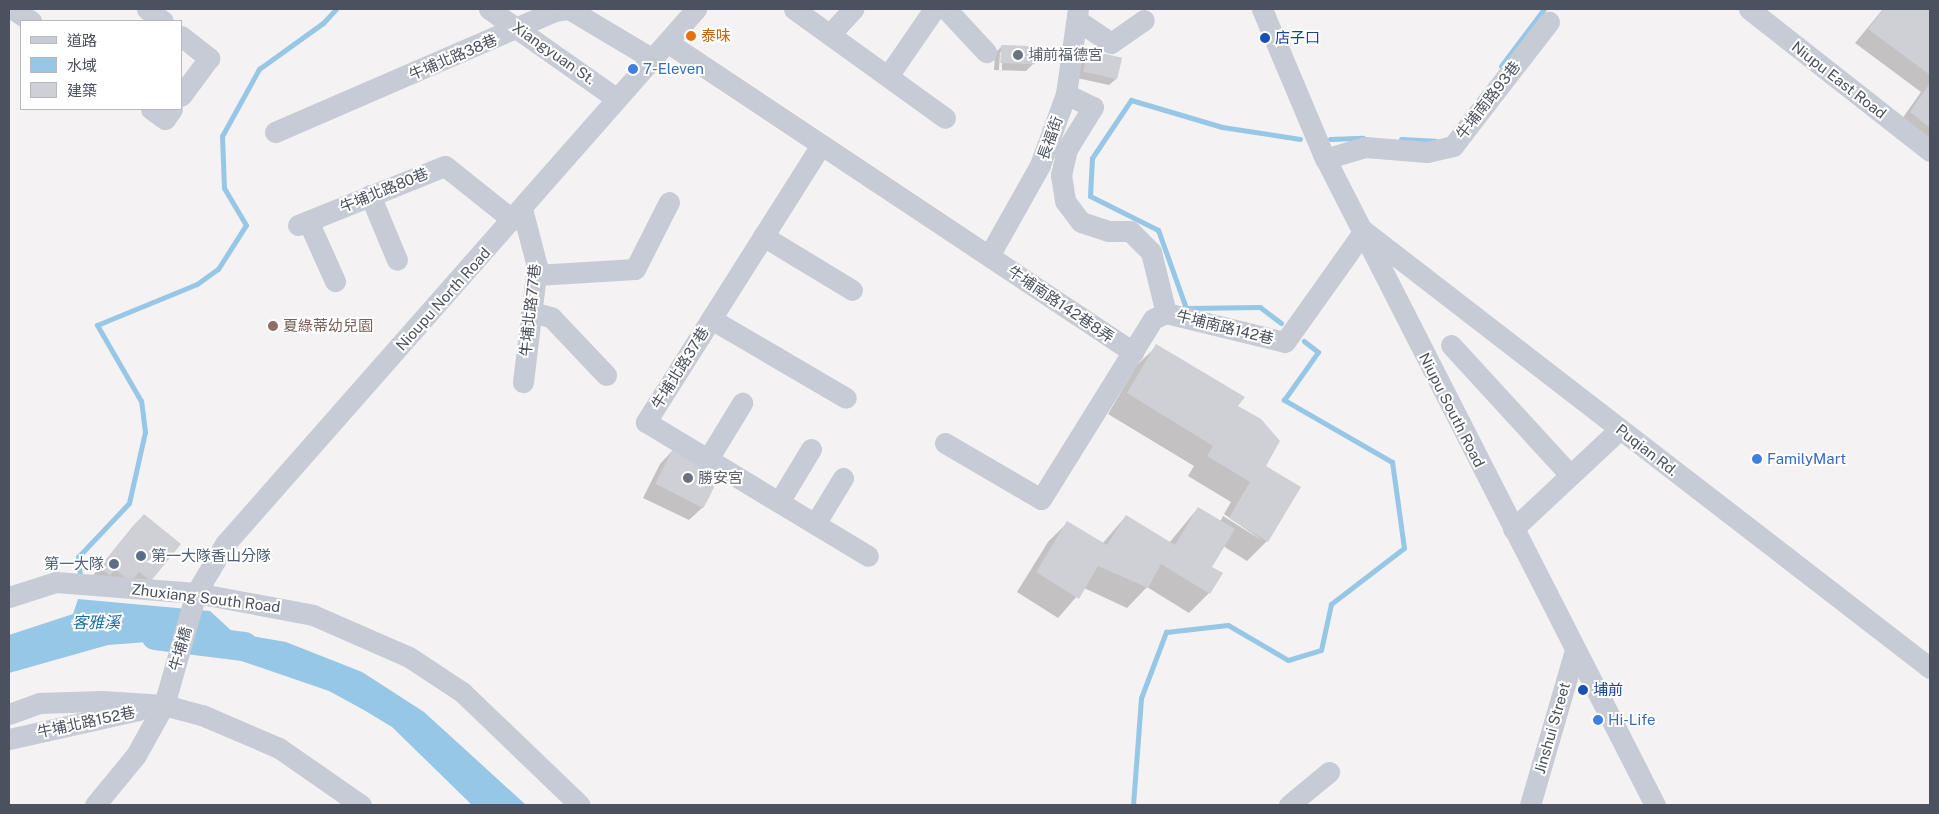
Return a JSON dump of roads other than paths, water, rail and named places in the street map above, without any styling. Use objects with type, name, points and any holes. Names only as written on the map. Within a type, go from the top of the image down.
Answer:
[{"type":"street","points":[[14,9],[30,20]]},
{"type":"street","points":[[147,9],[162,20]]},
{"type":"street","name":"Xiangyuan St.","points":[[489,9],[617,99]]},
{"type":"street","name":"牛埔北路38巷","points":[[275,132],[520,29],[561,9],[653,59]]},
{"type":"street","name":"Nioupu North Road","points":[[196,593],[225,544],[518,215],[696,9]]},
{"type":"street","points":[[794,9],[946,118]]},
{"type":"street","points":[[830,33],[853,9]]},
{"type":"street","points":[[888,76],[934,9]]},
{"type":"street","points":[[946,9],[986,52]]},
{"type":"street","name":"Niupu South Road","points":[[1262,9],[1295,96],[1325,159],[1364,231],[1429,369],[1655,805]]},
{"type":"street","name":"Niupu East Road","points":[[1749,9],[1930,151]]},
{"type":"street","points":[[1077,14],[1111,44],[1144,20]]},
{"type":"street","name":"長福街","points":[[989,256],[1036,173],[1066,94],[1077,14]]},
{"type":"street","name":"牛埔南路93巷","points":[[1325,159],[1365,147],[1427,152],[1453,146],[1549,22]]},
{"type":"street","points":[[182,37],[210,58],[182,95]]},
{"type":"street","points":[[667,42],[989,256]]},
{"type":"street","points":[[1066,94],[1093,106],[1067,149],[1061,175],[1065,201],[1081,222],[1108,231],[1130,232],[1151,252],[1166,312]]},
{"type":"street","name":"牛埔北路37巷","points":[[821,145],[646,422],[868,556]]},
{"type":"street","name":"牛埔北路80巷","points":[[335,281],[303,223],[445,166],[518,215]]},
{"type":"street","points":[[370,195],[398,260]]},
{"type":"street","points":[[536,275],[635,269],[669,202]]},
{"type":"street","name":"牛埔北路77巷","points":[[518,215],[532,233],[536,275],[523,382]]},
{"type":"street","name":"牛埔南路142巷","points":[[945,443],[1041,499],[1153,319],[1166,312],[1285,342],[1364,231]]},
{"type":"street","name":"Puqian Rd.","points":[[1364,231],[1930,668]]},
{"type":"street","points":[[764,236],[852,290]]},
{"type":"street","name":"牛埔南路142巷8弄","points":[[989,256],[1134,352]]},
{"type":"street","points":[[530,312],[552,317],[606,375]]},
{"type":"street","points":[[711,319],[846,398]]},
{"type":"street","points":[[1452,345],[1570,475]]},
{"type":"street","points":[[708,459],[742,403]]},
{"type":"street","points":[[1513,528],[1620,429]]},
{"type":"street","points":[[779,502],[811,449]]},
{"type":"street","points":[[815,524],[842,478]]},
{"type":"street","name":"Zhuxiang South Road","points":[[9,597],[56,582],[196,593],[313,614],[409,657],[462,692],[580,805]]},
{"type":"street","name":"牛埔橋","points":[[164,706],[196,593]]},
{"type":"street","name":"Jinshui Street","points":[[1530,805],[1575,650]]},
{"type":"street","points":[[9,714],[39,703],[164,706],[202,715],[279,748],[361,805]]},
{"type":"street","points":[[95,805],[136,755],[164,706]]},
{"type":"street","name":"牛埔北路152巷","points":[[9,739],[164,706]]},
{"type":"street","points":[[1289,805],[1329,772]]},
{"type":"water","name":"客雅溪","points":[[78,599],[210,611],[234,633],[286,642],[362,672],[424,712],[526,805],[472,805],[392,727],[329,691],[215,652],[200,638],[108,645],[9,673],[9,635],[73,614]]},
{"type":"waterway","points":[[80,576],[78,557],[129,503],[145,432],[141,401],[97,325],[197,284],[218,269],[246,225],[224,188],[222,136],[259,69],[323,23],[336,9]]},
{"type":"waterway","points":[[1501,66],[1544,9]]},
{"type":"waterway","points":[[1281,323],[1260,307],[1186,308],[1158,230],[1090,196],[1092,158],[1131,100],[1222,127],[1300,139]]},
{"type":"waterway","points":[[1330,139],[1363,138]]},
{"type":"waterway","points":[[1401,139],[1435,141]]},
{"type":"waterway","points":[[1133,805],[1141,698],[1166,632],[1228,625],[1288,660],[1321,650],[1331,604],[1404,548],[1392,462],[1284,400],[1318,352],[1304,341]]},
{"type":"waterway","name":"客雅溪","points":[[155,635],[243,646]]},
{"type":"place","name":"泰味","points":[[691,36]]},
{"type":"place","name":"店子口","points":[[1265,38]]},
{"type":"place","name":"埔前福德宮","points":[[1018,55]]},
{"type":"place","name":"7-Eleven","points":[[633,69]]},
{"type":"place","name":"夏綠蒂幼兒園","points":[[273,326]]},
{"type":"place","name":"FamilyMart","points":[[1757,459]]},
{"type":"place","name":"勝安宮","points":[[688,478]]},
{"type":"place","name":"第一大隊香山分隊","points":[[141,556]]},
{"type":"place","name":"第一大隊","points":[[114,564]]},
{"type":"place","name":"埔前","points":[[1583,690]]},
{"type":"place","name":"Hi-Life","points":[[1598,720]]}]
